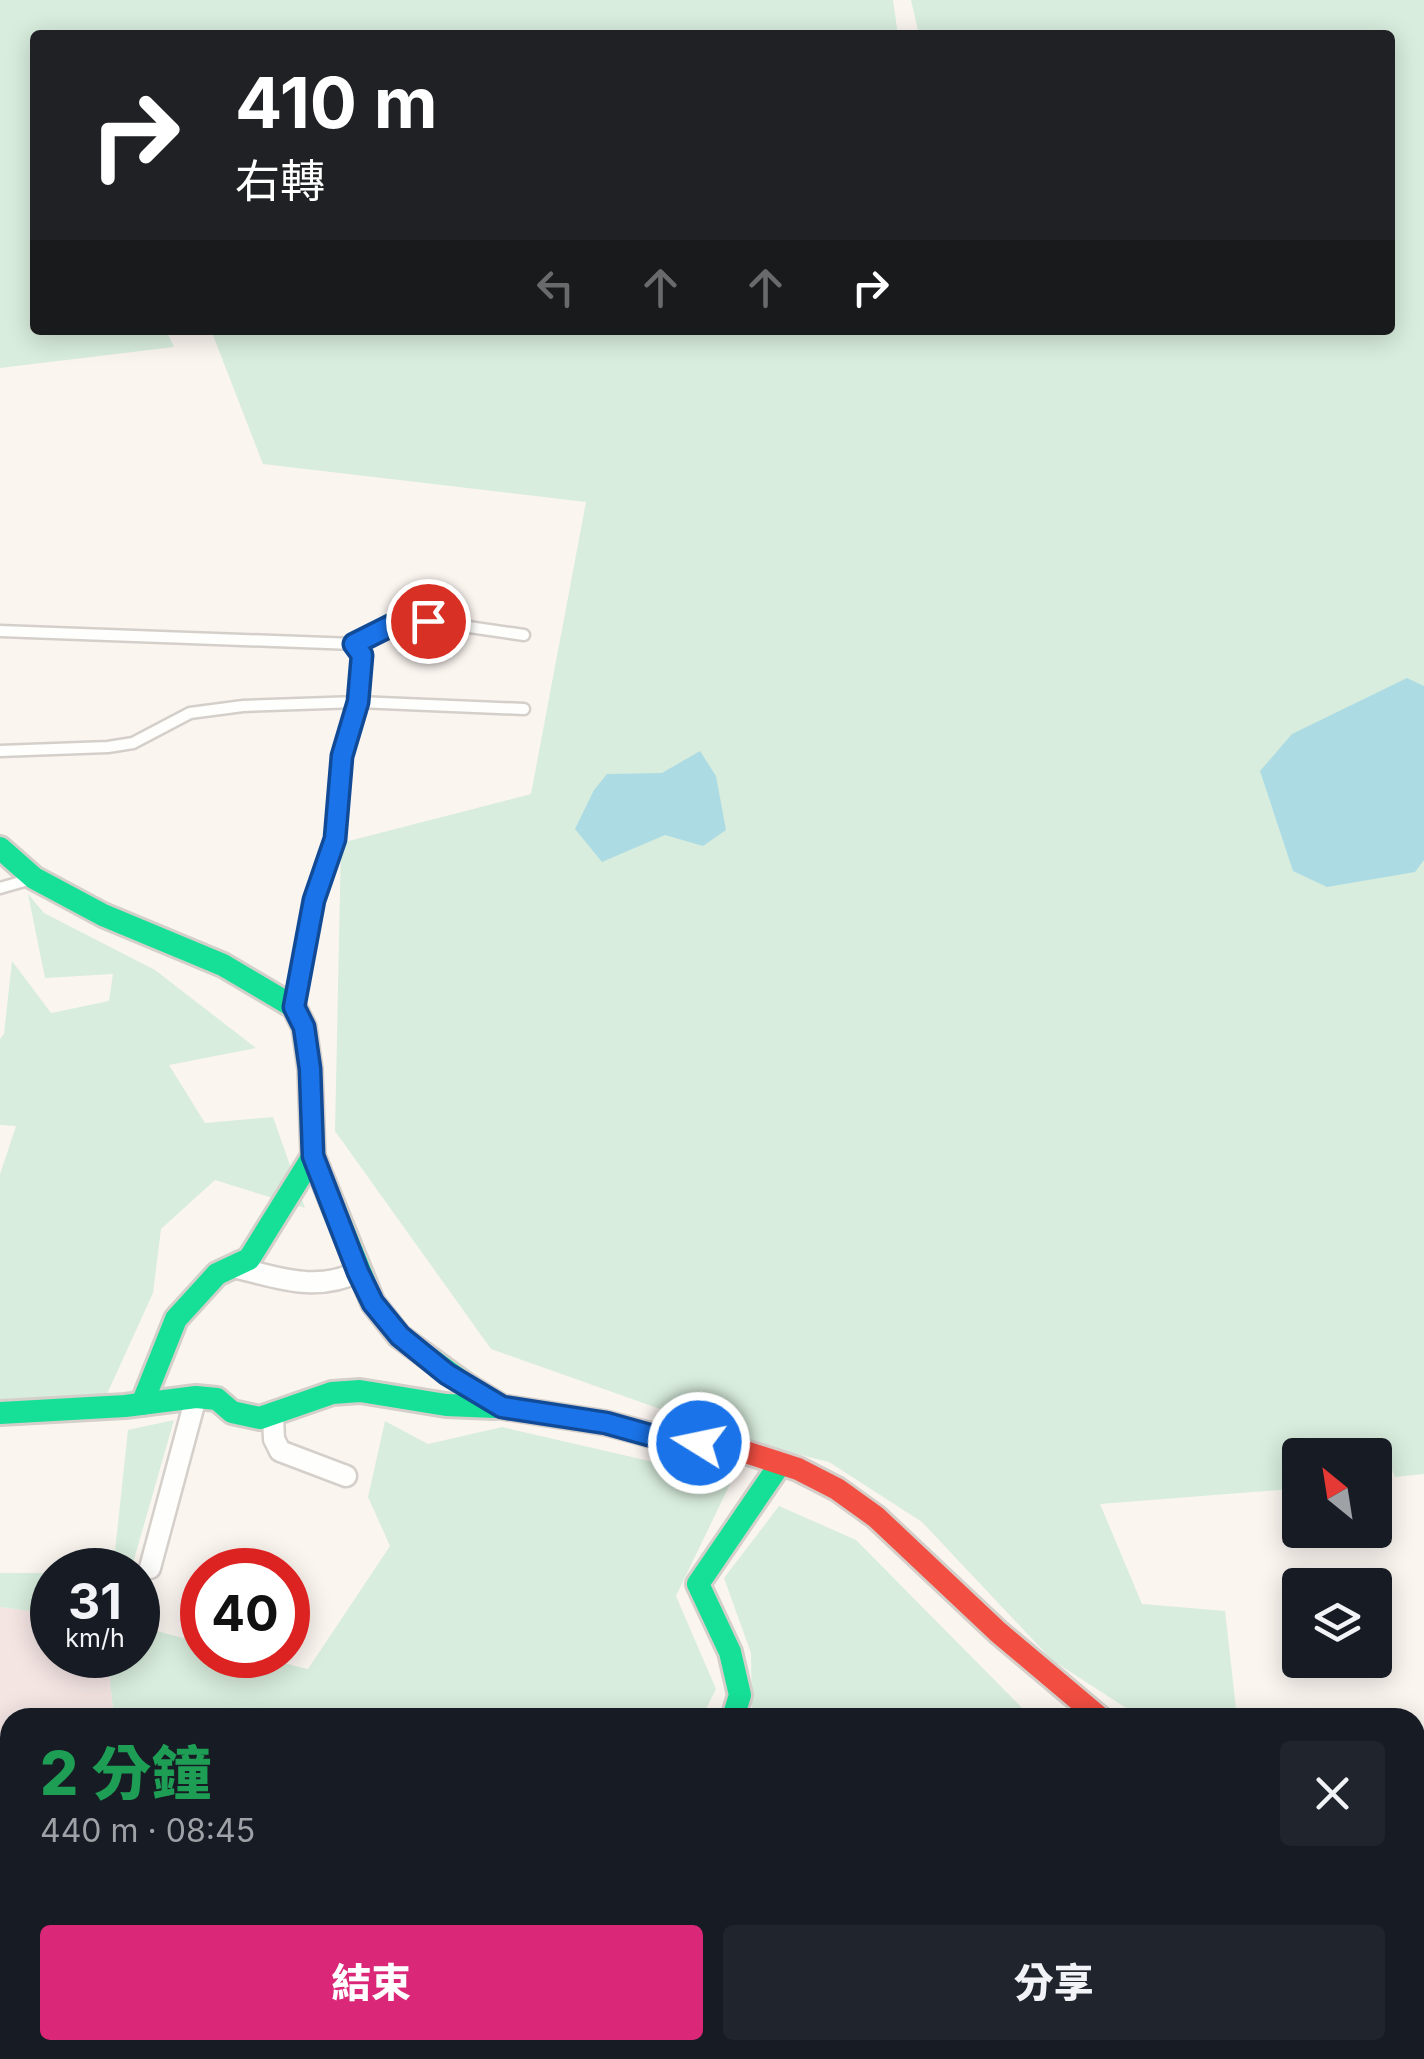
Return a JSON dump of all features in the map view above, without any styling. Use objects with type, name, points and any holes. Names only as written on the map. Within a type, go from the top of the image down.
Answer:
[{"type":"street","points":[[0,848],[34,878],[103,915],[223,965],[294,1007],[304,1027],[310,1069],[313,1156],[373,1303],[400,1336],[447,1374],[502,1407]]},
{"type":"street","points":[[142,1404],[176,1319],[217,1274],[249,1259],[313,1156]]},
{"type":"street","points":[[233,1267],[308,1284],[341,1280],[358,1272]]},
{"type":"street","points":[[0,1413],[196,1397],[217,1399],[232,1412],[260,1418],[332,1393],[360,1391],[446,1405],[502,1407],[606,1423],[674,1442],[724,1445],[780,1464],[837,1490],[876,1517],[998,1632],[1088,1708]]},
{"type":"street","points":[[155,1548],[196,1397]]},
{"type":"street","points":[[273,1416],[274,1438],[280,1451],[346,1476]]},
{"type":"street","points":[[736,1708],[740,1695],[730,1652],[698,1584],[780,1464]]},
{"type":"lane","points":[[0,631],[354,644],[398,622],[414,621],[524,635]]},
{"type":"lane","points":[[294,1007],[314,900],[335,839],[342,756],[358,702],[362,655],[354,644]]},
{"type":"lane","points":[[0,751],[108,748],[133,743],[190,713],[243,706],[358,702],[524,708]]},
{"type":"lane","points":[[0,888],[34,878]]},
{"type":"shaded area","points":[[0,1607],[30,1611],[30,1678],[110,1678],[113,1708],[0,1708]]},
{"type":"green space","points":[[0,0],[893,0],[897,30],[30,30],[30,335],[168,335],[174,347],[0,368]]},
{"type":"green space","points":[[911,0],[1424,0],[1424,1474],[1395,1477],[1392,1438],[1282,1438],[1280,1490],[1100,1504],[1142,1604],[1225,1611],[1236,1708],[1126,1708],[1052,1660],[922,1522],[829,1462],[748,1442],[654,1429],[663,1410],[491,1349],[335,1131],[341,843],[531,794],[586,502],[263,464],[213,335],[1395,335],[1395,30],[918,30]]},
{"type":"green space","points":[[28,894],[44,913],[155,970],[256,1048],[169,1065],[205,1123],[273,1117],[305,1208],[215,1180],[161,1229],[153,1293],[107,1394],[0,1400],[0,1174],[16,1126],[0,1125],[0,1039],[4,1034],[12,961],[51,1013],[109,1001],[113,974],[45,978]]},
{"type":"green space","points":[[174,1420],[137,1548],[115,1548],[128,1430]]},
{"type":"green space","points":[[385,1421],[428,1444],[502,1427],[732,1480],[676,1596],[716,1689],[706,1708],[113,1708],[110,1678],[160,1678],[160,1632],[180,1637],[180,1678],[310,1678],[310,1666],[390,1546],[368,1497]]},
{"type":"green space","points":[[779,1506],[856,1540],[1022,1708],[752,1708],[751,1653],[724,1578]]},
{"type":"green space","points":[[0,1573],[30,1573],[30,1611],[0,1607]]},
{"type":"water","points":[[1407,678],[1424,686],[1424,860],[1415,872],[1327,887],[1293,871],[1260,771],[1292,734]]},
{"type":"water","points":[[700,751],[716,776],[726,830],[703,846],[665,835],[602,862],[575,829],[594,790],[607,774],[662,773]]},
{"type":"traffic: fast","points":[[0,848],[34,878],[103,915],[223,965],[294,1007],[304,1027],[310,1069],[313,1156],[373,1303],[399,1336],[469,1387]]},
{"type":"traffic: fast","points":[[142,1404],[176,1319],[217,1274],[249,1259],[313,1156]]},
{"type":"traffic: fast","points":[[0,1413],[125,1406],[196,1397],[217,1399],[232,1412],[260,1418],[332,1393],[360,1391],[446,1405],[495,1407]]},
{"type":"traffic: fast","points":[[736,1708],[740,1695],[730,1652],[698,1584],[780,1464]]},
{"type":"traffic: jam","points":[[469,1387],[502,1407],[606,1423],[674,1441],[724,1445],[798,1469],[837,1489],[876,1517],[998,1632],[1088,1708]]},
{"type":"route","points":[[428,621],[398,622],[354,644],[362,655],[358,702],[342,756],[335,839],[314,900],[294,1007],[304,1027],[310,1069],[313,1156],[334,1216],[373,1303],[400,1336],[447,1374],[502,1407],[606,1423],[674,1442],[699,1443]]}]
